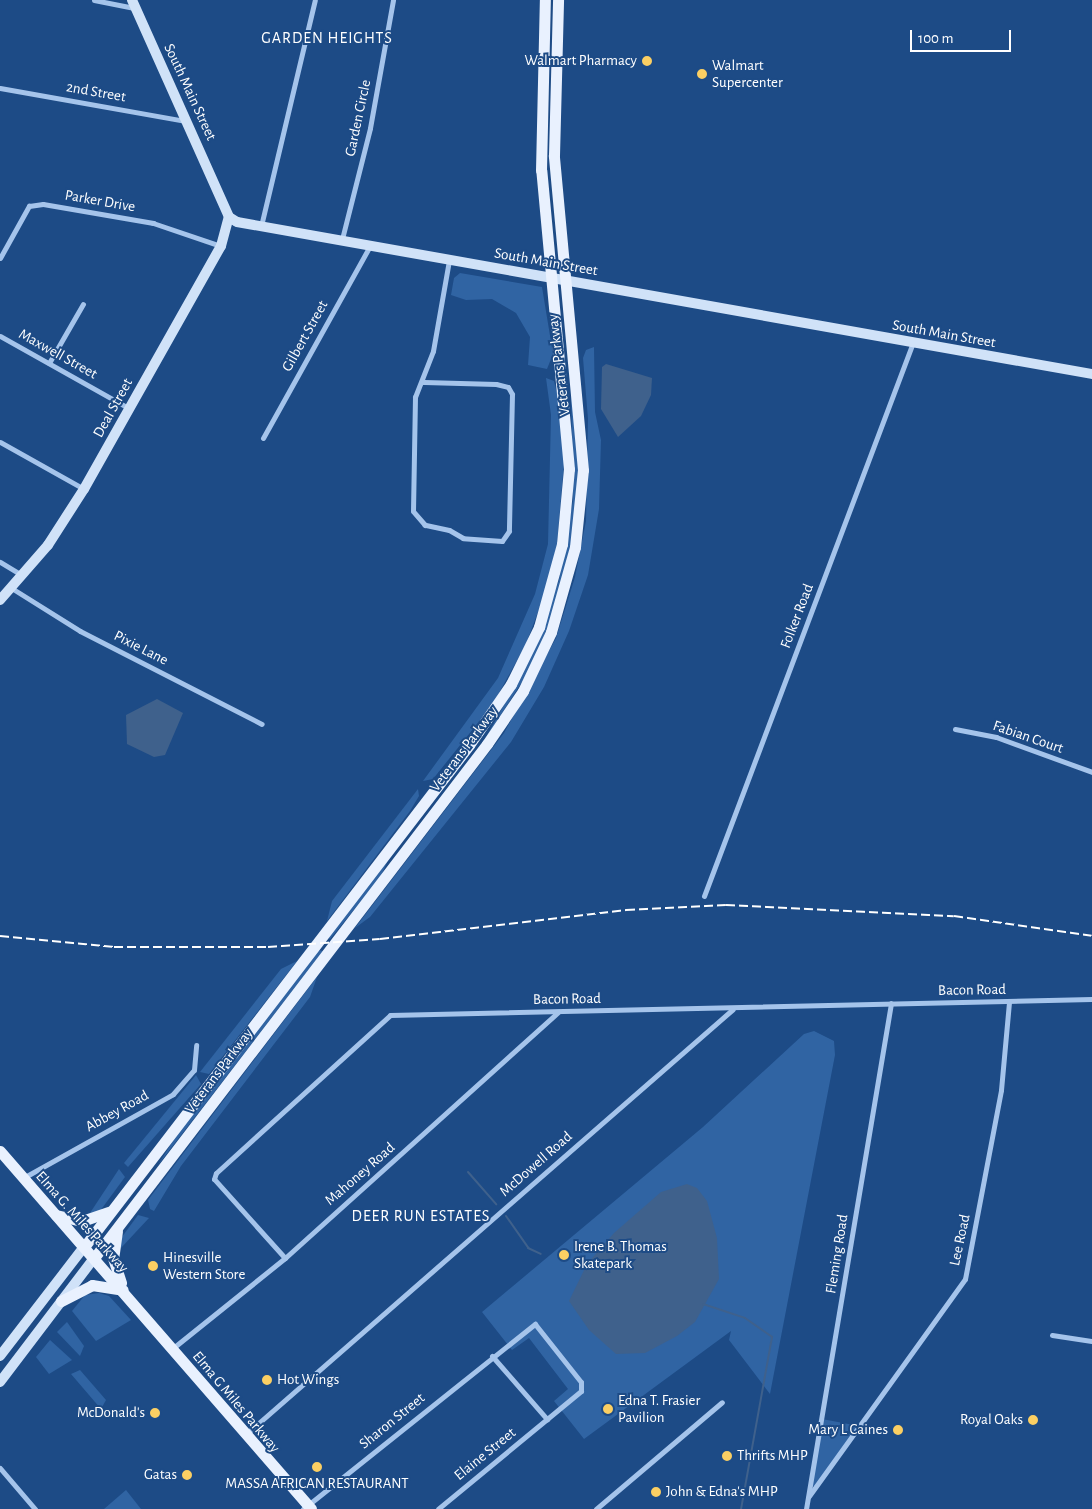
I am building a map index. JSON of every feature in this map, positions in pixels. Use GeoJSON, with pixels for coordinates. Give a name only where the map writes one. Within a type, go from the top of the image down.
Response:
{"type":"FeatureCollection","features":[{"type":"Feature","properties":{"kind":"main road","name":"Veterans Parkway"},"geometry":{"type":"LineString","coordinates":[[84,1246],[469,746],[527,653],[558,565],[569,487],[568,431],[550,277],[540,132],[545,0]]}},
{"type":"Feature","properties":{"kind":"main road","name":"Veterans Parkway"},"geometry":{"type":"LineString","coordinates":[[94,1258],[487,744],[543,652],[571,568],[582,488],[581,421],[564,280],[553,114],[558,0]]}},
{"type":"Feature","properties":{"kind":"main road","name":"Elma G. Miles Parkway"},"geometry":{"type":"LineString","coordinates":[[0,1151],[142,1312]]}},
{"type":"Feature","properties":{"kind":"main road"},"geometry":{"type":"LineString","coordinates":[[56,1215],[82,1221],[110,1212]]}},
{"type":"Feature","properties":{"kind":"main road"},"geometry":{"type":"LineString","coordinates":[[61,1301],[92,1285],[123,1290],[112,1253],[119,1226]]}},
{"type":"Feature","properties":{"kind":"main road","name":"Elma G Miles Parkway"},"geometry":{"type":"LineString","coordinates":[[142,1312],[243,1437],[307,1508]]}},
{"type":"Feature","properties":{"kind":"street"},"geometry":{"type":"LineString","coordinates":[[94,0],[133,4]]}},
{"type":"Feature","properties":{"kind":"street"},"geometry":{"type":"LineString","coordinates":[[260,226],[315,0]]}},
{"type":"Feature","properties":{"kind":"street","name":"Garden Circle"},"geometry":{"type":"LineString","coordinates":[[342,239],[370,128],[393,0]]}},
{"type":"Feature","properties":{"kind":"street","name":"South Main Street"},"geometry":{"type":"LineString","coordinates":[[133,4],[229,217],[260,226],[342,239],[912,345],[1092,374]]}},
{"type":"Feature","properties":{"kind":"street","name":"2nd Street"},"geometry":{"type":"LineString","coordinates":[[0,88],[187,122]]}},
{"type":"Feature","properties":{"kind":"street","name":"Parker Drive"},"geometry":{"type":"LineString","coordinates":[[0,258],[30,206],[43,204],[153,223],[221,246]]}},
{"type":"Feature","properties":{"kind":"street","name":"Deal Street"},"geometry":{"type":"LineString","coordinates":[[0,600],[13,589],[48,545],[84,489],[221,246],[229,217]]}},
{"type":"Feature","properties":{"kind":"street","name":"Gilbert Street"},"geometry":{"type":"LineString","coordinates":[[263,438],[370,245]]}},
{"type":"Feature","properties":{"kind":"street"},"geometry":{"type":"LineString","coordinates":[[424,382],[496,384],[512,394],[506,538],[463,538],[450,530],[425,526],[413,511],[415,397],[424,382],[450,260]]}},
{"type":"Feature","properties":{"kind":"street"},"geometry":{"type":"LineString","coordinates":[[49,363],[84,304]]}},
{"type":"Feature","properties":{"kind":"street","name":"Maxwell Street"},"geometry":{"type":"LineString","coordinates":[[0,336],[130,409]]}},
{"type":"Feature","properties":{"kind":"street","name":"Folker Road"},"geometry":{"type":"LineString","coordinates":[[704,896],[912,345]]}},
{"type":"Feature","properties":{"kind":"street"},"geometry":{"type":"LineString","coordinates":[[0,442],[84,489]]}},
{"type":"Feature","properties":{"kind":"street"},"geometry":{"type":"LineString","coordinates":[[0,562],[23,575]]}},
{"type":"Feature","properties":{"kind":"street","name":"Pixie Lane"},"geometry":{"type":"LineString","coordinates":[[13,589],[80,631],[262,724]]}},
{"type":"Feature","properties":{"kind":"street","name":"Fabian Court"},"geometry":{"type":"LineString","coordinates":[[955,729],[996,737],[1092,772]]}},
{"type":"Feature","properties":{"kind":"street","name":"Bacon Road"},"geometry":{"type":"LineString","coordinates":[[285,1258],[214,1179],[216,1173],[390,1015],[733,1009],[891,1003],[1092,999]]}},
{"type":"Feature","properties":{"kind":"street","name":"Lee Road"},"geometry":{"type":"LineString","coordinates":[[809,1496],[965,1279],[1001,1090],[1009,1002]]}},
{"type":"Feature","properties":{"kind":"street","name":"Fleming Road"},"geometry":{"type":"LineString","coordinates":[[806,1509],[891,1003]]}},
{"type":"Feature","properties":{"kind":"street","name":"McDowell Road"},"geometry":{"type":"LineString","coordinates":[[243,1437],[733,1009]]}},
{"type":"Feature","properties":{"kind":"street","name":"Mahoney Road"},"geometry":{"type":"LineString","coordinates":[[172,1349],[285,1258],[558,1012]]}},
{"type":"Feature","properties":{"kind":"street","name":"Abbey Road"},"geometry":{"type":"LineString","coordinates":[[22,1178],[173,1094],[194,1070],[196,1045]]}},
{"type":"Feature","properties":{"kind":"street","name":"Veterans Parkway"},"geometry":{"type":"LineString","coordinates":[[0,1356],[84,1246]]}},
{"type":"Feature","properties":{"kind":"street","name":"Veterans Parkway"},"geometry":{"type":"LineString","coordinates":[[0,1382],[94,1258]]}},
{"type":"Feature","properties":{"kind":"street","name":"Sharon Street"},"geometry":{"type":"LineString","coordinates":[[307,1508],[492,1356],[530,1326],[536,1325],[582,1385],[577,1395],[547,1419]]}},
{"type":"Feature","properties":{"kind":"street"},"geometry":{"type":"LineString","coordinates":[[1052,1336],[1092,1342]]}},
{"type":"Feature","properties":{"kind":"street"},"geometry":{"type":"LineString","coordinates":[[492,1356],[547,1419]]}},
{"type":"Feature","properties":{"kind":"street"},"geometry":{"type":"LineString","coordinates":[[596,1509],[722,1402]]}},
{"type":"Feature","properties":{"kind":"street","name":"Elaine Street"},"geometry":{"type":"LineString","coordinates":[[438,1509],[547,1419]]}},
{"type":"Feature","properties":{"kind":"street"},"geometry":{"type":"LineString","coordinates":[[0,1468],[35,1509]]}},
{"type":"Feature","properties":{"kind":"shaded area"},"geometry":{"type":"Polygon","coordinates":[[[460,273],[542,287],[553,354],[547,369],[528,365],[530,337],[516,313],[492,299],[466,300],[451,295],[454,278],[460,273]]]}},
{"type":"Feature","properties":{"kind":"shaded area"},"geometry":{"type":"Polygon","coordinates":[[[594,347],[595,412],[601,440],[599,509],[588,575],[569,631],[544,687],[511,742],[370,917],[355,928],[504,733],[556,638],[575,577],[586,521],[588,419],[583,358],[586,350],[594,347]]]}},
{"type":"Feature","properties":{"kind":"shaded area"},"geometry":{"type":"Polygon","coordinates":[[[606,364],[652,378],[651,395],[641,416],[618,437],[601,409],[602,367],[606,364]]]}},
{"type":"Feature","properties":{"kind":"shaded area"},"geometry":{"type":"Polygon","coordinates":[[[546,378],[554,381],[559,401],[564,463],[557,545],[544,596],[526,644],[493,704],[433,779],[423,781],[498,678],[535,594],[548,544],[551,415],[546,378]]]}},
{"type":"Feature","properties":{"kind":"shaded area"},"geometry":{"type":"Polygon","coordinates":[[[571,390],[579,464],[573,536],[555,610],[529,671],[484,741],[532,654],[559,580],[573,500],[571,390]]]}},
{"type":"Feature","properties":{"kind":"shaded area"},"geometry":{"type":"Polygon","coordinates":[[[157,699],[183,713],[165,755],[154,757],[127,744],[126,715],[157,699]]]}},
{"type":"Feature","properties":{"kind":"shaded area"},"geometry":{"type":"Polygon","coordinates":[[[418,789],[419,796],[410,811],[327,921],[332,901],[418,789]]]}},
{"type":"Feature","properties":{"kind":"shaded area"},"geometry":{"type":"Polygon","coordinates":[[[389,858],[380,878],[330,939],[328,937],[389,858]]]}},
{"type":"Feature","properties":{"kind":"shaded area"},"geometry":{"type":"Polygon","coordinates":[[[318,950],[323,951],[158,1165],[186,1120],[318,950]]]}},
{"type":"Feature","properties":{"kind":"shaded area"},"geometry":{"type":"Polygon","coordinates":[[[297,961],[209,1074],[200,1072],[281,969],[297,961]]]}},
{"type":"Feature","properties":{"kind":"shaded area"},"geometry":{"type":"Polygon","coordinates":[[[317,977],[310,997],[181,1166],[154,1211],[150,1209],[148,1200],[317,977]]]}},
{"type":"Feature","properties":{"kind":"shaded area"},"geometry":{"type":"Polygon","coordinates":[[[814,1031],[834,1041],[835,1055],[770,1394],[729,1340],[731,1331],[584,1439],[554,1401],[568,1389],[529,1338],[512,1350],[482,1312],[703,1127],[804,1034],[814,1031]]]}},
{"type":"Feature","properties":{"kind":"shaded area"},"geometry":{"type":"Polygon","coordinates":[[[196,1075],[201,1084],[128,1167],[124,1163],[196,1075]]]}},
{"type":"Feature","properties":{"kind":"shaded area"},"geometry":{"type":"Polygon","coordinates":[[[119,1169],[125,1177],[100,1211],[90,1213],[119,1169]]]}},
{"type":"Feature","properties":{"kind":"shaded area"},"geometry":{"type":"Polygon","coordinates":[[[687,1184],[697,1188],[707,1201],[717,1238],[719,1279],[695,1322],[677,1336],[645,1353],[616,1354],[589,1330],[569,1301],[587,1264],[614,1233],[661,1192],[687,1184]]]}},
{"type":"Feature","properties":{"kind":"shaded area"},"geometry":{"type":"Polygon","coordinates":[[[138,1215],[149,1218],[120,1249],[119,1241],[138,1215]]]}},
{"type":"Feature","properties":{"kind":"shaded area"},"geometry":{"type":"Polygon","coordinates":[[[99,1293],[109,1296],[131,1320],[96,1341],[72,1311],[85,1295],[99,1293]]]}},
{"type":"Feature","properties":{"kind":"shaded area"},"geometry":{"type":"Polygon","coordinates":[[[67,1322],[84,1346],[80,1356],[57,1332],[67,1322]]]}},
{"type":"Feature","properties":{"kind":"shaded area"},"geometry":{"type":"Polygon","coordinates":[[[50,1340],[72,1360],[49,1374],[36,1357],[50,1340]]]}},
{"type":"Feature","properties":{"kind":"shaded area"},"geometry":{"type":"Polygon","coordinates":[[[80,1370],[106,1400],[101,1409],[71,1374],[80,1370]]]}},
{"type":"Feature","properties":{"kind":"shaded area"},"geometry":{"type":"Polygon","coordinates":[[[822,1419],[859,1426],[816,1487],[811,1485],[822,1419]]]}},
{"type":"Feature","properties":{"kind":"shaded area"},"geometry":{"type":"Polygon","coordinates":[[[126,1490],[141,1509],[104,1509],[126,1490]]]}},
{"type":"Feature","properties":{"kind":"waterway"},"geometry":{"type":"LineString","coordinates":[[468,1172],[496,1204]]}},
{"type":"Feature","properties":{"kind":"waterway"},"geometry":{"type":"LineString","coordinates":[[506,1216],[528,1248],[541,1254]]}},
{"type":"Feature","properties":{"kind":"waterway"},"geometry":{"type":"LineString","coordinates":[[703,1304],[745,1318],[772,1337],[741,1509]]}},
{"type":"Feature","properties":{"kind":"railway"},"geometry":{"type":"LineString","coordinates":[[0,936],[114,947],[268,947],[380,939],[626,910],[726,905],[954,916],[1092,936]]}},
{"type":"Feature","properties":{"kind":"place","name":"Walmart Pharmacy"},"geometry":{"type":"Point","coordinates":[647,61]}},
{"type":"Feature","properties":{"kind":"place","name":"Walmart Supercenter"},"geometry":{"type":"Point","coordinates":[702,74]}},
{"type":"Feature","properties":{"kind":"place","name":"Irene B. Thomas Skatepark"},"geometry":{"type":"Point","coordinates":[564,1255]}},
{"type":"Feature","properties":{"kind":"place","name":"Hinesville Western Store"},"geometry":{"type":"Point","coordinates":[153,1266]}},
{"type":"Feature","properties":{"kind":"place","name":"Hot Wings"},"geometry":{"type":"Point","coordinates":[267,1380]}},
{"type":"Feature","properties":{"kind":"place","name":"Edna T. Frasier Pavilion"},"geometry":{"type":"Point","coordinates":[608,1409]}},
{"type":"Feature","properties":{"kind":"place","name":"McDonald's"},"geometry":{"type":"Point","coordinates":[155,1413]}},
{"type":"Feature","properties":{"kind":"place","name":"Royal Oaks"},"geometry":{"type":"Point","coordinates":[1033,1420]}},
{"type":"Feature","properties":{"kind":"place","name":"Mary L Caines"},"geometry":{"type":"Point","coordinates":[898,1430]}},
{"type":"Feature","properties":{"kind":"place","name":"Thrifts MHP"},"geometry":{"type":"Point","coordinates":[727,1456]}},
{"type":"Feature","properties":{"kind":"place","name":"MASSA AFRICAN RESTAURANT"},"geometry":{"type":"Point","coordinates":[317,1467]}},
{"type":"Feature","properties":{"kind":"place","name":"Gatas"},"geometry":{"type":"Point","coordinates":[187,1475]}},
{"type":"Feature","properties":{"kind":"place","name":"John & Edna's MHP"},"geometry":{"type":"Point","coordinates":[656,1492]}},
{"type":"Feature","properties":{"kind":"district","name":"GARDEN HEIGHTS"},"geometry":{"type":"Point","coordinates":[327,38]}},
{"type":"Feature","properties":{"kind":"district","name":"DEER RUN ESTATES"},"geometry":{"type":"Point","coordinates":[421,1216]}}]}
